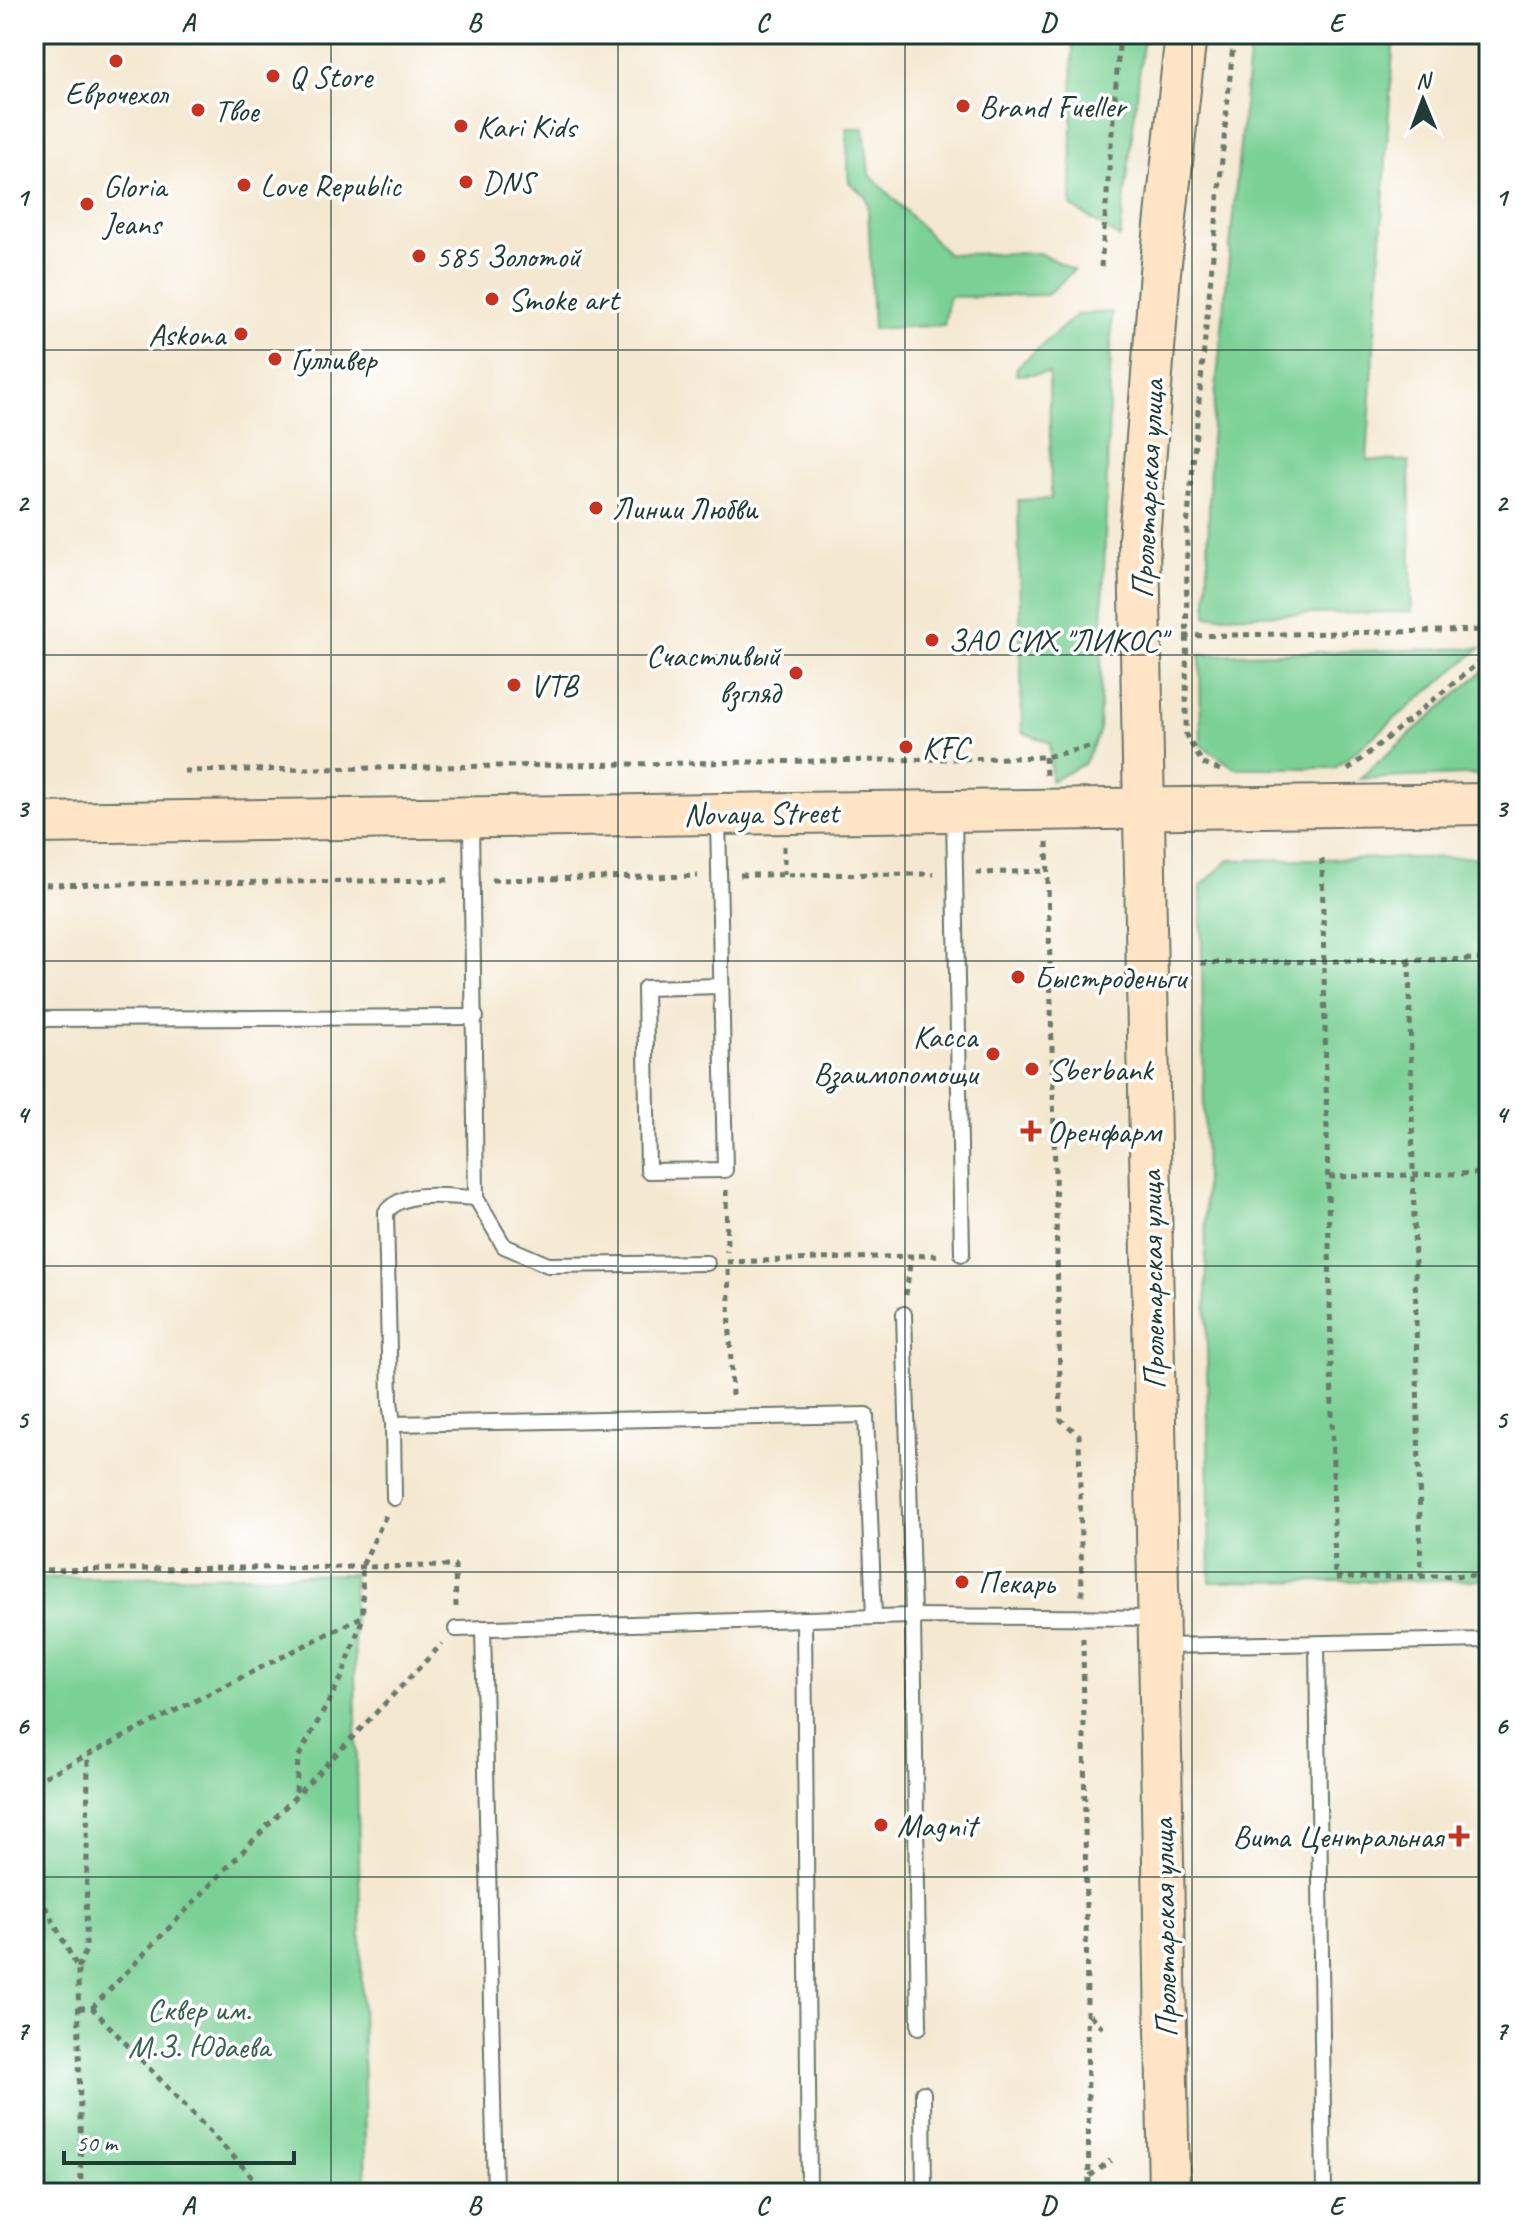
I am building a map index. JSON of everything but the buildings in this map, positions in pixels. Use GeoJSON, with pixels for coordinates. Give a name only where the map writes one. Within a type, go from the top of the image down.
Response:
{"type":"FeatureCollection","features":[{"type":"Feature","properties":{"kind":"main road","name":"Пролетарская улица"},"geometry":{"type":"LineString","coordinates":[[1169,2193],[1139,540],[1160,272],[1186,34]]}},
{"type":"Feature","properties":{"kind":"main road","name":"Novaya Street"},"geometry":{"type":"LineString","coordinates":[[34,823],[1489,804]]}},
{"type":"Feature","properties":{"kind":"lane"},"geometry":{"type":"LineString","coordinates":[[954,811],[962,1254]]}},
{"type":"Feature","properties":{"kind":"lane"},"geometry":{"type":"LineString","coordinates":[[718,814],[725,1170],[648,1171],[645,988],[721,986]]}},
{"type":"Feature","properties":{"kind":"lane"},"geometry":{"type":"LineString","coordinates":[[471,819],[476,1198],[504,1246],[548,1265],[707,1263]]}},
{"type":"Feature","properties":{"kind":"lane"},"geometry":{"type":"LineString","coordinates":[[34,1019],[476,1017]]}},
{"type":"Feature","properties":{"kind":"lane"},"geometry":{"type":"LineString","coordinates":[[394,1498],[386,1212],[395,1201],[413,1197],[476,1198]]}},
{"type":"Feature","properties":{"kind":"lane"},"geometry":{"type":"LineString","coordinates":[[904,1314],[913,1616],[919,2027]]}},
{"type":"Feature","properties":{"kind":"lane"},"geometry":{"type":"LineString","coordinates":[[393,1424],[866,1415],[874,1617]]}},
{"type":"Feature","properties":{"kind":"lane"},"geometry":{"type":"LineString","coordinates":[[456,1629],[913,1616],[1082,1618],[1158,1632],[1317,1644],[1489,1640]]}},
{"type":"Feature","properties":{"kind":"lane"},"geometry":{"type":"LineString","coordinates":[[804,1619],[809,2193]]}},
{"type":"Feature","properties":{"kind":"lane"},"geometry":{"type":"LineString","coordinates":[[483,1628],[495,2193]]}},
{"type":"Feature","properties":{"kind":"lane"},"geometry":{"type":"LineString","coordinates":[[1317,1644],[1324,2193]]}},
{"type":"Feature","properties":{"kind":"lane"},"geometry":{"type":"LineString","coordinates":[[923,2093],[924,2193]]}},
{"type":"Feature","properties":{"kind":"path"},"geometry":{"type":"LineString","coordinates":[[1101,267],[1120,34]]}},
{"type":"Feature","properties":{"kind":"path"},"geometry":{"type":"LineString","coordinates":[[1226,772],[1203,764],[1186,735],[1184,636],[1191,460],[1234,34]]}},
{"type":"Feature","properties":{"kind":"path"},"geometry":{"type":"LineString","coordinates":[[1184,636],[1489,630]]}},
{"type":"Feature","properties":{"kind":"path"},"geometry":{"type":"LineString","coordinates":[[1342,775],[1489,654]]}},
{"type":"Feature","properties":{"kind":"path"},"geometry":{"type":"LineString","coordinates":[[184,771],[1009,758],[1045,757],[1090,747]]}},
{"type":"Feature","properties":{"kind":"path"},"geometry":{"type":"LineString","coordinates":[[1322,859],[1335,1578],[1489,1575]]}},
{"type":"Feature","properties":{"kind":"path"},"geometry":{"type":"LineString","coordinates":[[34,885],[1047,871],[1061,1420],[1079,1435],[1089,2193]]}},
{"type":"Feature","properties":{"kind":"path"},"geometry":{"type":"LineString","coordinates":[[1201,963],[1489,959]]}},
{"type":"Feature","properties":{"kind":"path"},"geometry":{"type":"LineString","coordinates":[[1409,960],[1421,1576]]}},
{"type":"Feature","properties":{"kind":"path"},"geometry":{"type":"LineString","coordinates":[[725,1170],[733,1417]]}},
{"type":"Feature","properties":{"kind":"path"},"geometry":{"type":"LineString","coordinates":[[1329,1177],[1489,1173]]}},
{"type":"Feature","properties":{"kind":"path"},"geometry":{"type":"LineString","coordinates":[[707,1263],[962,1254]]}},
{"type":"Feature","properties":{"kind":"path"},"geometry":{"type":"LineString","coordinates":[[904,1314],[911,1256]]}},
{"type":"Feature","properties":{"kind":"path"},"geometry":{"type":"LineString","coordinates":[[296,1792],[298,1758],[342,1677],[363,1616],[362,1566],[394,1498]]}},
{"type":"Feature","properties":{"kind":"path"},"geometry":{"type":"LineString","coordinates":[[34,1570],[455,1566],[456,1629],[296,1792],[92,2008]]}},
{"type":"Feature","properties":{"kind":"path"},"geometry":{"type":"LineString","coordinates":[[34,1782],[363,1616]]}},
{"type":"Feature","properties":{"kind":"path"},"geometry":{"type":"LineString","coordinates":[[81,2193],[78,1969],[86,1950],[88,1755]]}},
{"type":"Feature","properties":{"kind":"path"},"geometry":{"type":"LineString","coordinates":[[34,1885],[78,1969]]}},
{"type":"Feature","properties":{"kind":"path"},"geometry":{"type":"LineString","coordinates":[[79,2008],[92,2008],[268,2193]]}},
{"type":"Feature","properties":{"kind":"path"},"geometry":{"type":"LineString","coordinates":[[1089,2015],[1107,2032]]}},
{"type":"Feature","properties":{"kind":"path"},"geometry":{"type":"LineString","coordinates":[[1089,2177],[1111,2160]]}},
{"type":"Feature","properties":{"kind":"green space"},"geometry":{"type":"Polygon","coordinates":[[[1073,34],[1144,34],[1120,238],[1071,206],[1073,34]]]}},
{"type":"Feature","properties":{"kind":"green space"},"geometry":{"type":"Polygon","coordinates":[[[1251,34],[1394,34],[1367,460],[1409,461],[1412,612],[1207,616],[1210,449],[1251,34]]]}},
{"type":"Feature","properties":{"kind":"green space"},"geometry":{"type":"Polygon","coordinates":[[[846,128],[864,128],[869,174],[948,254],[1039,253],[1074,270],[1047,295],[949,297],[944,325],[873,329],[868,205],[865,196],[849,182],[846,128]]]}},
{"type":"Feature","properties":{"kind":"green space"},"geometry":{"type":"Polygon","coordinates":[[[1112,312],[1099,733],[1084,764],[1051,781],[1050,743],[1022,732],[1018,500],[1051,499],[1049,373],[1016,375],[1017,367],[1078,314],[1112,312]]]}},
{"type":"Feature","properties":{"kind":"green space"},"geometry":{"type":"Polygon","coordinates":[[[1481,648],[1335,768],[1235,768],[1201,745],[1200,655],[1481,648]]]}},
{"type":"Feature","properties":{"kind":"green space"},"geometry":{"type":"Polygon","coordinates":[[[1489,666],[1489,774],[1359,779],[1489,666]]]}},
{"type":"Feature","properties":{"kind":"green space"},"geometry":{"type":"Polygon","coordinates":[[[1489,857],[1489,1580],[1210,1582],[1201,886],[1229,860],[1489,857]]]}},
{"type":"Feature","properties":{"kind":"green space","name":"Сквер им. М.З. Юдаева"},"geometry":{"type":"Polygon","coordinates":[[[353,1574],[366,2193],[34,2193],[34,1578],[353,1574]]]}},
{"type":"Feature","properties":{"kind":"place","name":"Еврочехол"},"geometry":{"type":"Point","coordinates":[116,61]}},
{"type":"Feature","properties":{"kind":"place","name":"Q Store"},"geometry":{"type":"Point","coordinates":[273,76]}},
{"type":"Feature","properties":{"kind":"place","name":"Brand Fueller"},"geometry":{"type":"Point","coordinates":[963,106]}},
{"type":"Feature","properties":{"kind":"place","name":"Твое"},"geometry":{"type":"Point","coordinates":[198,110]}},
{"type":"Feature","properties":{"kind":"place","name":"Kari Kids"},"geometry":{"type":"Point","coordinates":[461,126]}},
{"type":"Feature","properties":{"kind":"place","name":"DNS"},"geometry":{"type":"Point","coordinates":[466,182]}},
{"type":"Feature","properties":{"kind":"place","name":"Love Republic"},"geometry":{"type":"Point","coordinates":[244,185]}},
{"type":"Feature","properties":{"kind":"place","name":"Gloria Jeans"},"geometry":{"type":"Point","coordinates":[87,204]}},
{"type":"Feature","properties":{"kind":"place","name":"585 Золотой"},"geometry":{"type":"Point","coordinates":[419,256]}},
{"type":"Feature","properties":{"kind":"place","name":"Smoke art"},"geometry":{"type":"Point","coordinates":[492,299]}},
{"type":"Feature","properties":{"kind":"place","name":"Askona"},"geometry":{"type":"Point","coordinates":[241,334]}},
{"type":"Feature","properties":{"kind":"place","name":"Гулливер"},"geometry":{"type":"Point","coordinates":[275,359]}},
{"type":"Feature","properties":{"kind":"place","name":"Линии Любви"},"geometry":{"type":"Point","coordinates":[596,508]}},
{"type":"Feature","properties":{"kind":"place","name":"ЗАО СИХ \"ЛИКОС\""},"geometry":{"type":"Point","coordinates":[932,640]}},
{"type":"Feature","properties":{"kind":"place","name":"Счастливый взгляд"},"geometry":{"type":"Point","coordinates":[796,673]}},
{"type":"Feature","properties":{"kind":"place","name":"VTB"},"geometry":{"type":"Point","coordinates":[514,685]}},
{"type":"Feature","properties":{"kind":"place","name":"KFC"},"geometry":{"type":"Point","coordinates":[906,747]}},
{"type":"Feature","properties":{"kind":"place","name":"Быстроденьги"},"geometry":{"type":"Point","coordinates":[1018,977]}},
{"type":"Feature","properties":{"kind":"place","name":"Касса Взаимопомощи"},"geometry":{"type":"Point","coordinates":[993,1054]}},
{"type":"Feature","properties":{"kind":"place","name":"Sberbank"},"geometry":{"type":"Point","coordinates":[1032,1069]}},
{"type":"Feature","properties":{"kind":"place","name":"Оренфарм"},"geometry":{"type":"Point","coordinates":[1031,1131]}},
{"type":"Feature","properties":{"kind":"place","name":"Пекарь"},"geometry":{"type":"Point","coordinates":[962,1582]}},
{"type":"Feature","properties":{"kind":"place","name":"Magnit"},"geometry":{"type":"Point","coordinates":[881,1825]}},
{"type":"Feature","properties":{"kind":"place","name":"Вита Центральная"},"geometry":{"type":"Point","coordinates":[1459,1836]}}]}
